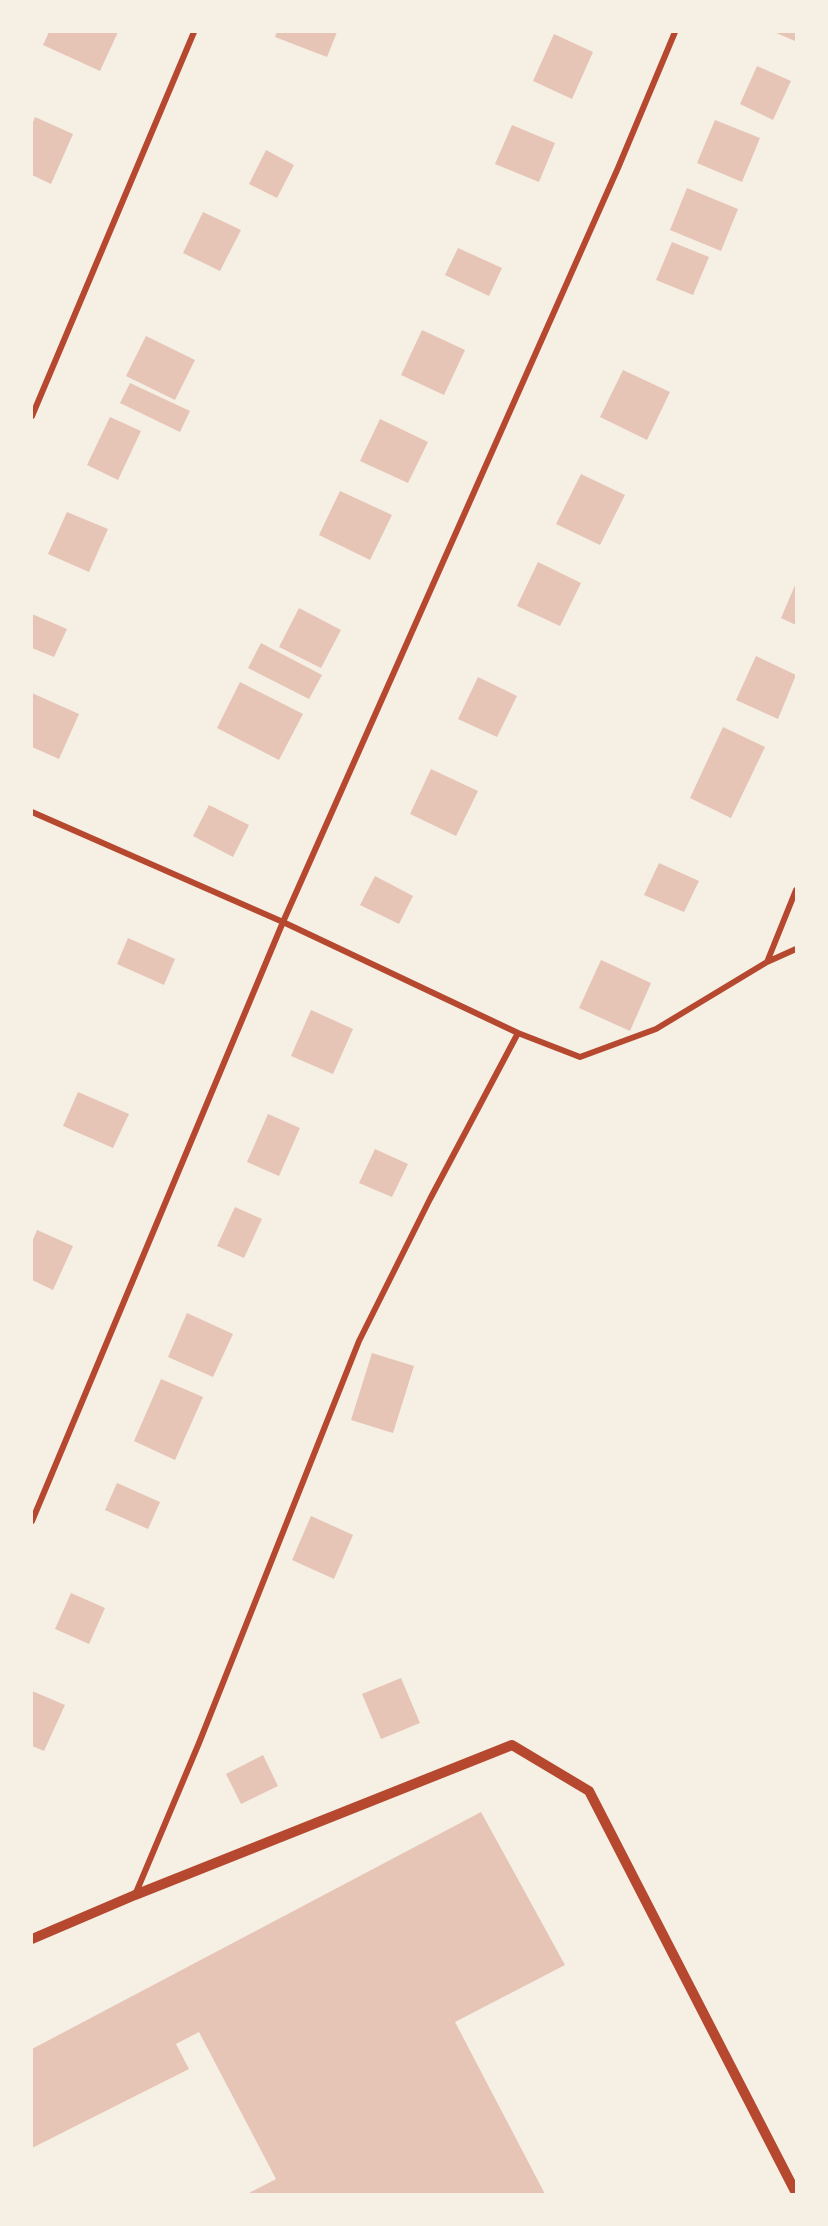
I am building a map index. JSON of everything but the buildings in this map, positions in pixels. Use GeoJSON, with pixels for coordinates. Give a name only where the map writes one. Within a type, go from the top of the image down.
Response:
{"type":"FeatureCollection","features":[{"type":"Feature","properties":{"kind":"street"},"geometry":{"type":"LineString","coordinates":[[32,416],[194,32]]}},
{"type":"Feature","properties":{"kind":"street"},"geometry":{"type":"LineString","coordinates":[[32,1521],[284,922],[613,179],[675,32]]}},
{"type":"Feature","properties":{"kind":"street"},"geometry":{"type":"LineString","coordinates":[[32,812],[284,922],[518,1033],[580,1058],[656,1029],[767,962],[796,949]]}},
{"type":"Feature","properties":{"kind":"street"},"geometry":{"type":"LineString","coordinates":[[767,962],[796,890]]}},
{"type":"Feature","properties":{"kind":"street"},"geometry":{"type":"LineString","coordinates":[[135,1895],[208,1722],[359,1341],[430,1199],[518,1033]]}},
{"type":"Feature","properties":{"kind":"street"},"geometry":{"type":"LineString","coordinates":[[32,1939],[135,1895],[512,1745],[589,1791],[796,2193]]}}]}
